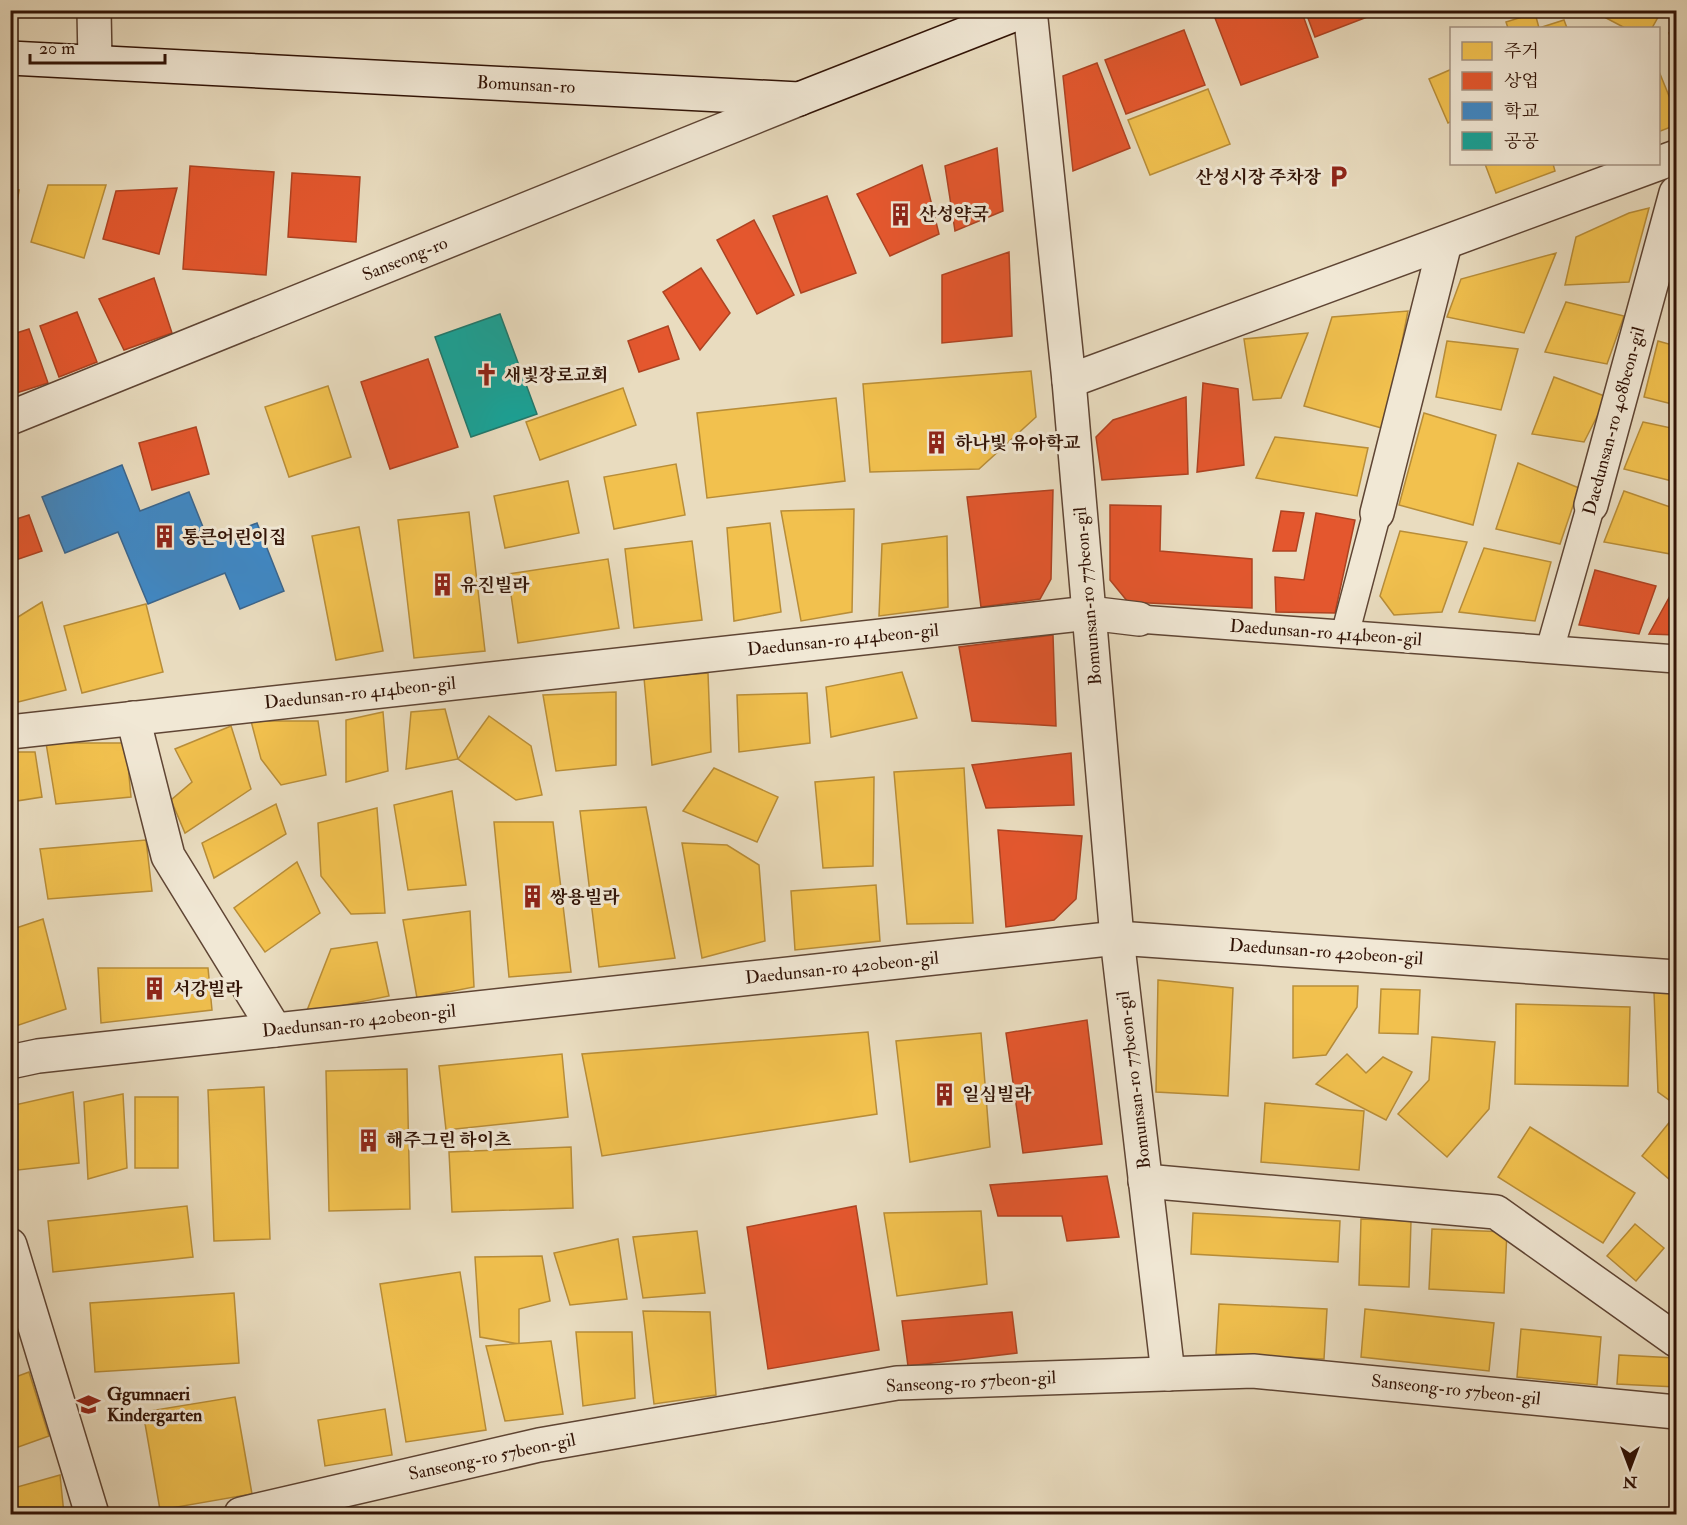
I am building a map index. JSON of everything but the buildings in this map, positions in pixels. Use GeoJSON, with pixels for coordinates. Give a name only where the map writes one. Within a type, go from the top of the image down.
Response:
{"type":"FeatureCollection","features":[{"type":"Feature","properties":{"kind":"street"},"geometry":{"type":"LineString","coordinates":[[94,10],[95,62]]}},
{"type":"Feature","properties":{"kind":"street","name":"Bomunsan-ro"},"geometry":{"type":"LineString","coordinates":[[10,57],[799,99],[1017,12]]}},
{"type":"Feature","properties":{"kind":"street","name":"Bomunsan-ro 77beon-gil"},"geometry":{"type":"LineString","coordinates":[[1017,12],[1069,381],[1117,938],[1168,1374]]}},
{"type":"Feature","properties":{"kind":"street","name":"Sanseong-ro"},"geometry":{"type":"LineString","coordinates":[[10,418],[799,99]]}},
{"type":"Feature","properties":{"kind":"street"},"geometry":{"type":"LineString","coordinates":[[1069,381],[1445,243],[1676,163]]}},
{"type":"Feature","properties":{"kind":"street","name":"Daedunsan-ro 408beon-gil"},"geometry":{"type":"LineString","coordinates":[[1550,649],[1677,193]]}},
{"type":"Feature","properties":{"kind":"street"},"geometry":{"type":"LineString","coordinates":[[1346,634],[1445,243]]}},
{"type":"Feature","properties":{"kind":"street","name":"Daedunsan-ro 414beon-gil"},"geometry":{"type":"LineString","coordinates":[[10,732],[1089,613],[1139,619],[1677,659]]}},
{"type":"Feature","properties":{"kind":"street"},"geometry":{"type":"LineString","coordinates":[[133,718],[168,856],[275,1030]]}},
{"type":"Feature","properties":{"kind":"street","name":"Daedunsan-ro 420beon-gil"},"geometry":{"type":"LineString","coordinates":[[10,1062],[39,1056],[1117,938],[1677,977]]}},
{"type":"Feature","properties":{"kind":"street","name":"Bomunsan-ro 77beon-gil"},"geometry":{"type":"LineString","coordinates":[[1145,1181],[1496,1212],[1677,1340]]}},
{"type":"Feature","properties":{"kind":"street"},"geometry":{"type":"LineString","coordinates":[[10,1245],[15,1277],[92,1515]]}},
{"type":"Feature","properties":{"kind":"street","name":"Sanseong-ro 57beon-gil"},"geometry":{"type":"LineString","coordinates":[[241,1515],[539,1445],[897,1383],[1253,1371],[1677,1412]]}},
{"type":"Feature","properties":{"kind":"place","name":"산성시장 주차장"},"geometry":{"type":"Point","coordinates":[1339,177]}},
{"type":"Feature","properties":{"kind":"place","name":"산성약국"},"geometry":{"type":"Point","coordinates":[901,214]}},
{"type":"Feature","properties":{"kind":"place","name":"새빛장로교회"},"geometry":{"type":"Point","coordinates":[486,375]}},
{"type":"Feature","properties":{"kind":"place","name":"하나빛 유아학교"},"geometry":{"type":"Point","coordinates":[937,443]}},
{"type":"Feature","properties":{"kind":"place","name":"통큰어린이집"},"geometry":{"type":"Point","coordinates":[164,537]}},
{"type":"Feature","properties":{"kind":"place","name":"유진빌라"},"geometry":{"type":"Point","coordinates":[442,585]}},
{"type":"Feature","properties":{"kind":"place","name":"쌍용빌라"},"geometry":{"type":"Point","coordinates":[532,897]}},
{"type":"Feature","properties":{"kind":"place","name":"서강빌라"},"geometry":{"type":"Point","coordinates":[155,989]}},
{"type":"Feature","properties":{"kind":"place","name":"일심빌라"},"geometry":{"type":"Point","coordinates":[944,1094]}},
{"type":"Feature","properties":{"kind":"place","name":"해주그린 하이츠"},"geometry":{"type":"Point","coordinates":[368,1140]}},
{"type":"Feature","properties":{"kind":"place","name":"Ggumnaeri Kindergarten"},"geometry":{"type":"Point","coordinates":[89,1404]}}]}
